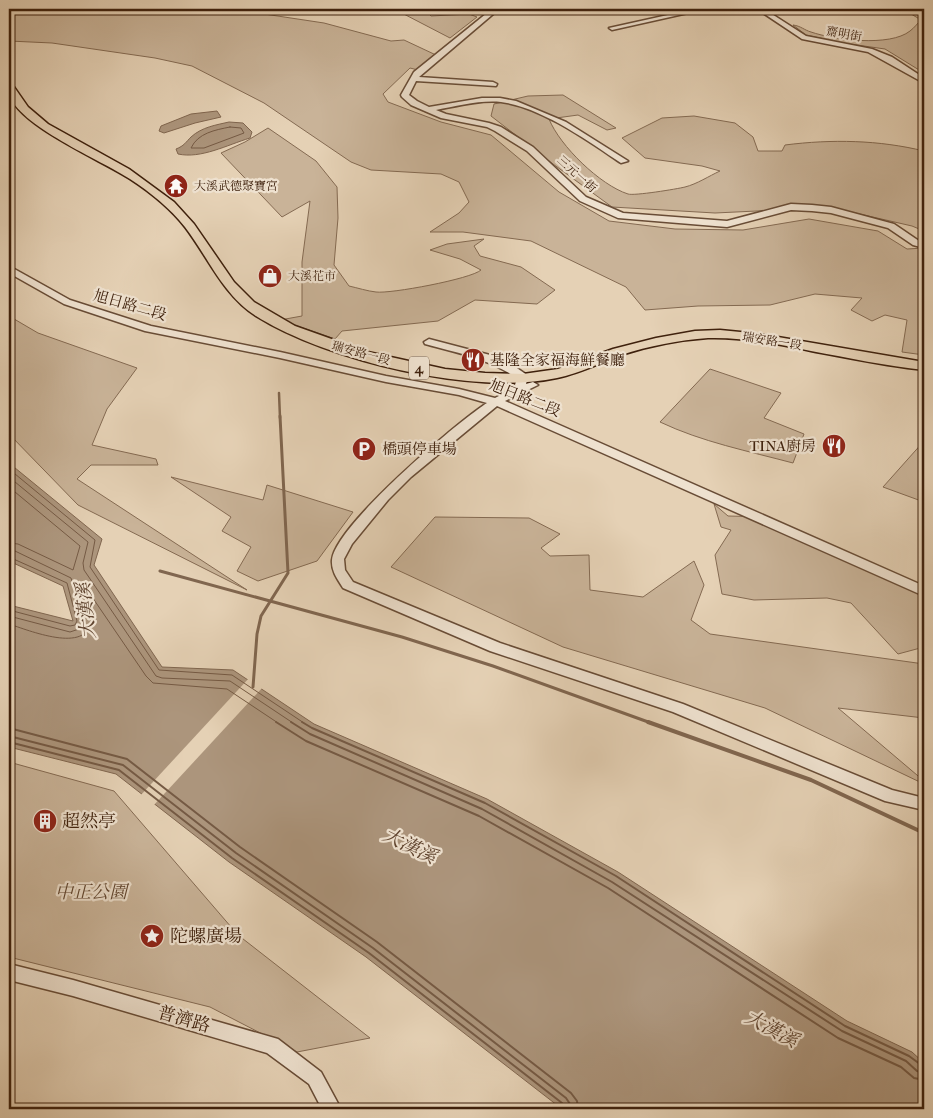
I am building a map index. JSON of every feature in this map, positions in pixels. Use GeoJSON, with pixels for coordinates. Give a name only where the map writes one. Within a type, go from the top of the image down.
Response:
{"type":"FeatureCollection","features":[{"type":"Feature","properties":{"kind":"main road","name":"瑞安路一段"},"geometry":{"type":"LineString","coordinates":[[9,86],[20,106],[35,121],[117,166],[143,182],[168,202],[190,226],[227,284],[245,302],[260,312],[322,342],[402,373]]}},
{"type":"Feature","properties":{"kind":"main road","name":"瑞安路一段"},"geometry":{"type":"LineString","coordinates":[[9,101],[25,121],[40,132],[106,166],[137,187],[161,207],[188,237],[217,286],[236,306],[284,334],[353,360],[402,373],[472,383],[525,382],[570,378],[625,358],[665,347],[715,340],[762,344],[924,372]]}},
{"type":"Feature","properties":{"kind":"main road","name":"瑞安路一段"},"geometry":{"type":"LineString","coordinates":[[525,382],[533,378],[571,370],[618,352],[666,340],[719,334],[769,339],[924,366]]}},
{"type":"Feature","properties":{"kind":"street"},"geometry":{"type":"LineString","coordinates":[[413,79],[496,9]]}},
{"type":"Feature","properties":{"kind":"street"},"geometry":{"type":"LineString","coordinates":[[612,28],[704,9]]}},
{"type":"Feature","properties":{"kind":"street","name":"齋明街"},"geometry":{"type":"LineString","coordinates":[[760,9],[804,38],[870,50],[889,59],[924,81]]}},
{"type":"Feature","properties":{"kind":"street"},"geometry":{"type":"LineString","coordinates":[[413,79],[493,84]]}},
{"type":"Feature","properties":{"kind":"street","name":"三元一街"},"geometry":{"type":"LineString","coordinates":[[413,79],[405,95],[414,103],[444,116],[489,125],[498,129],[530,149],[583,199],[621,216],[727,224],[790,207],[806,207],[831,210],[891,226],[916,243],[924,245]]}},
{"type":"Feature","properties":{"kind":"street"},"geometry":{"type":"LineString","coordinates":[[428,109],[487,100],[511,102],[528,108],[594,140],[624,161]]}},
{"type":"Feature","properties":{"kind":"street","name":"旭日路二段"},"geometry":{"type":"LineString","coordinates":[[9,269],[67,302],[130,324],[402,373],[459,392],[497,402],[924,591]]}},
{"type":"Feature","properties":{"kind":"street"},"geometry":{"type":"LineString","coordinates":[[429,342],[486,357],[504,364],[525,382],[407,474],[384,497],[347,542],[338,559],[339,570],[348,585],[495,647],[678,708],[890,796],[924,804]]}},
{"type":"Feature","properties":{"kind":"street","name":"普濟路"},"geometry":{"type":"LineString","coordinates":[[9,972],[73,988],[272,1045],[315,1078],[332,1109]]}},
{"type":"Feature","properties":{"kind":"green space"},"geometry":{"type":"Polygon","coordinates":[[[9,9],[231,9],[324,23],[391,41],[404,40],[436,55],[418,70],[410,68],[383,94],[388,102],[441,122],[491,135],[559,192],[609,221],[675,229],[743,230],[809,219],[878,231],[907,249],[924,248],[924,355],[902,352],[907,320],[885,315],[872,321],[851,310],[862,298],[815,294],[770,305],[698,306],[645,310],[626,287],[531,241],[463,232],[430,232],[459,213],[469,202],[459,182],[441,174],[371,170],[351,162],[264,103],[192,66],[155,58],[52,43],[9,41],[9,9]]]}},
{"type":"Feature","properties":{"kind":"green space"},"geometry":{"type":"Polygon","coordinates":[[[425,9],[431,16],[469,14],[477,17],[450,38],[398,11],[425,9]]]}},
{"type":"Feature","properties":{"kind":"green space"},"geometry":{"type":"Polygon","coordinates":[[[765,9],[883,9],[884,11],[772,13],[765,9]]]}},
{"type":"Feature","properties":{"kind":"green space"},"geometry":{"type":"Polygon","coordinates":[[[903,9],[924,9],[924,73],[885,49],[806,35],[793,25],[821,35],[833,37],[862,40],[889,39],[910,31],[921,20],[903,9]]]}},
{"type":"Feature","properties":{"kind":"green space"},"geometry":{"type":"Polygon","coordinates":[[[563,95],[616,128],[607,130],[578,115],[549,119],[554,130],[582,163],[605,182],[628,194],[665,191],[685,187],[720,171],[702,166],[645,158],[622,138],[662,118],[694,116],[735,123],[753,137],[758,151],[782,151],[785,145],[838,141],[873,143],[924,151],[924,231],[912,226],[842,210],[778,210],[715,213],[612,207],[491,116],[494,104],[528,96],[563,95]]]}},
{"type":"Feature","properties":{"kind":"green space"},"geometry":{"type":"Polygon","coordinates":[[[268,128],[316,161],[337,187],[338,218],[334,265],[349,286],[373,292],[397,291],[474,274],[481,270],[460,259],[430,250],[447,244],[484,239],[474,246],[480,256],[521,267],[555,290],[537,304],[475,300],[438,321],[342,331],[335,339],[280,320],[302,316],[302,262],[310,201],[282,217],[221,153],[245,142],[268,128]]]}},
{"type":"Feature","properties":{"kind":"green space"},"geometry":{"type":"Polygon","coordinates":[[[9,316],[38,333],[137,368],[107,409],[92,445],[156,459],[158,465],[91,465],[77,479],[247,590],[78,505],[9,434],[9,316]]]}},
{"type":"Feature","properties":{"kind":"green space"},"geometry":{"type":"Polygon","coordinates":[[[710,369],[781,393],[764,418],[804,434],[793,463],[709,441],[660,422],[710,369]]]}},
{"type":"Feature","properties":{"kind":"green space"},"geometry":{"type":"Polygon","coordinates":[[[924,441],[924,502],[883,487],[924,441]]]}},
{"type":"Feature","properties":{"kind":"green space"},"geometry":{"type":"Polygon","coordinates":[[[171,477],[263,500],[267,485],[353,512],[317,561],[258,581],[237,571],[251,547],[222,531],[231,517],[171,477]]]}},
{"type":"Feature","properties":{"kind":"green space"},"geometry":{"type":"Polygon","coordinates":[[[714,504],[728,516],[769,517],[880,569],[924,586],[924,647],[898,654],[851,603],[827,598],[754,600],[722,594],[715,555],[731,530],[721,527],[714,504]]]}},
{"type":"Feature","properties":{"kind":"green space"},"geometry":{"type":"Polygon","coordinates":[[[435,517],[529,518],[560,534],[541,548],[550,556],[589,555],[590,590],[643,597],[694,561],[704,585],[691,620],[710,634],[924,664],[924,718],[838,708],[924,781],[924,784],[765,708],[563,647],[391,567],[435,517]]]}},
{"type":"Feature","properties":{"kind":"green space","name":"中正公園"},"geometry":{"type":"Polygon","coordinates":[[[9,762],[114,791],[238,935],[370,1038],[297,1052],[210,1007],[9,957],[9,762]]]}},
{"type":"Feature","properties":{"kind":"water"},"geometry":{"type":"Polygon","coordinates":[[[217,111],[221,117],[164,133],[159,131],[161,126],[191,114],[217,111]]]}},
{"type":"Feature","properties":{"kind":"water"},"geometry":{"type":"Polygon","coordinates":[[[229,122],[243,123],[252,132],[250,138],[196,155],[178,154],[176,149],[195,134],[209,127],[229,122]]]}},
{"type":"Feature","properties":{"kind":"water","name":"大漢溪"},"geometry":{"type":"Polygon","coordinates":[[[9,463],[102,539],[94,565],[162,667],[233,670],[314,724],[487,799],[618,872],[847,1021],[912,1052],[924,1063],[924,1109],[562,1109],[366,957],[229,862],[116,774],[9,747],[9,605],[73,621],[63,586],[9,561],[9,463]]]}},
{"type":"Feature","properties":{"kind":"pier"},"geometry":{"type":"Polygon","coordinates":[[[249,678],[263,687],[153,806],[140,796],[249,678]]]}},
{"type":"Feature","properties":{"kind":"waterway"},"geometry":{"type":"LineString","coordinates":[[915,9],[924,14]]}},
{"type":"Feature","properties":{"kind":"waterway"},"geometry":{"type":"LineString","coordinates":[[279,393],[280,418]]}},
{"type":"Feature","properties":{"kind":"waterway"},"geometry":{"type":"LineString","coordinates":[[270,601],[288,573],[280,416]]}},
{"type":"Feature","properties":{"kind":"waterway"},"geometry":{"type":"LineString","coordinates":[[160,571],[270,601]]}},
{"type":"Feature","properties":{"kind":"waterway"},"geometry":{"type":"LineString","coordinates":[[253,687],[257,634],[261,616],[270,601]]}},
{"type":"Feature","properties":{"kind":"waterway"},"geometry":{"type":"LineString","coordinates":[[270,601],[402,637],[493,666],[651,723]]}},
{"type":"Feature","properties":{"kind":"waterway"},"geometry":{"type":"LineString","coordinates":[[648,722],[811,780],[924,833]]}},
{"type":"Feature","properties":{"kind":"place","name":"大溪武德聚寶宮"},"geometry":{"type":"Point","coordinates":[176,186]}},
{"type":"Feature","properties":{"kind":"place","name":"大溪花市"},"geometry":{"type":"Point","coordinates":[270,276]}},
{"type":"Feature","properties":{"kind":"place","name":"基隆全家福海鮮餐廳"},"geometry":{"type":"Point","coordinates":[473,360]}},
{"type":"Feature","properties":{"kind":"place","name":"TINA廚房"},"geometry":{"type":"Point","coordinates":[834,446]}},
{"type":"Feature","properties":{"kind":"place","name":"橋頭停車場"},"geometry":{"type":"Point","coordinates":[364,449]}},
{"type":"Feature","properties":{"kind":"place","name":"超然亭"},"geometry":{"type":"Point","coordinates":[45,821]}},
{"type":"Feature","properties":{"kind":"place","name":"陀螺廣場"},"geometry":{"type":"Point","coordinates":[152,936]}}]}
